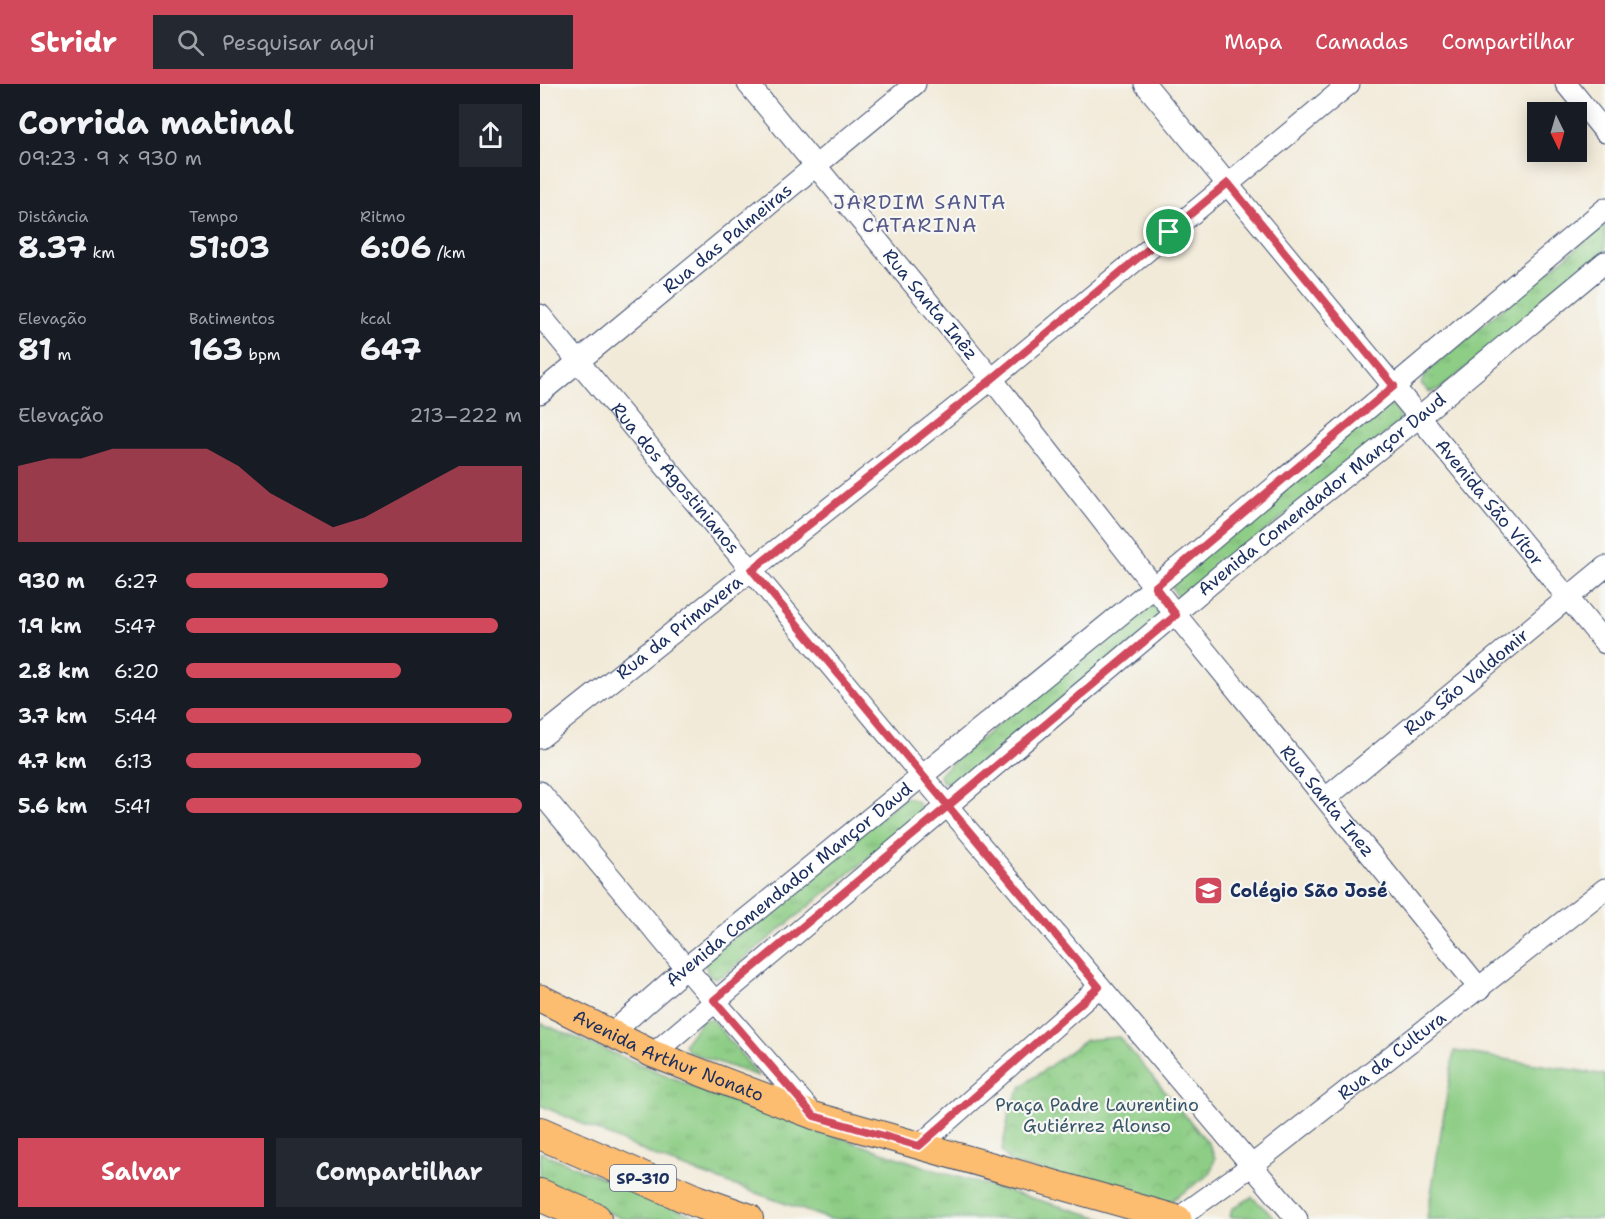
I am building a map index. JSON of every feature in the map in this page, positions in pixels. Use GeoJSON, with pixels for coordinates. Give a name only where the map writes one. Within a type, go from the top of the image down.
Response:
{"type":"FeatureCollection","features":[{"type":"Feature","properties":{"kind":"highway","name":"SP-310"},"geometry":{"type":"LineString","coordinates":[[540,1133],[696,1201],[747,1219]]}},
{"type":"Feature","properties":{"kind":"highway"},"geometry":{"type":"LineString","coordinates":[[540,1195],[595,1219]]}},
{"type":"Feature","properties":{"kind":"main road","name":"Avenida Arthur Nonato"},"geometry":{"type":"LineString","coordinates":[[540,998],[653,1054],[814,1116],[1177,1219]]}},
{"type":"Feature","properties":{"kind":"street","name":"Rua Santa Inêz"},"geometry":{"type":"LineString","coordinates":[[748,84],[992,379],[1176,615]]}},
{"type":"Feature","properties":{"kind":"street","name":"Rua das Palmeiras"},"geometry":{"type":"LineString","coordinates":[[540,393],[915,84]]}},
{"type":"Feature","properties":{"kind":"street","name":"Avenida São Vítor"},"geometry":{"type":"LineString","coordinates":[[1145,84],[1605,643]]}},
{"type":"Feature","properties":{"kind":"street","name":"Rua da Primavera"},"geometry":{"type":"LineString","coordinates":[[540,738],[992,379],[1349,84]]}},
{"type":"Feature","properties":{"kind":"street"},"geometry":{"type":"LineString","coordinates":[[1566,84],[1605,132]]}},
{"type":"Feature","properties":{"kind":"street","name":"Avenida Comendador Mançor Daud"},"geometry":{"type":"LineString","coordinates":[[612,1033],[686,968],[1155,587],[1605,209]]}},
{"type":"Feature","properties":{"kind":"street","name":"Avenida Comendador Mançor Daud"},"geometry":{"type":"LineString","coordinates":[[653,1054],[714,1000],[1176,615],[1229,568],[1419,417],[1605,261]]}},
{"type":"Feature","properties":{"kind":"street","name":"Rua dos Agostinianos"},"geometry":{"type":"LineString","coordinates":[[540,315],[922,776],[1297,1219]]}},
{"type":"Feature","properties":{"kind":"street","name":"Rua São Valdomir"},"geometry":{"type":"LineString","coordinates":[[1326,798],[1605,567]]}},
{"type":"Feature","properties":{"kind":"street","name":"Rua Santa Inez"},"geometry":{"type":"LineString","coordinates":[[1176,615],[1480,989]]}},
{"type":"Feature","properties":{"kind":"street"},"geometry":{"type":"LineString","coordinates":[[540,792],[686,968],[814,1116]]}},
{"type":"Feature","properties":{"kind":"street","name":"Rua da Cultura"},"geometry":{"type":"LineString","coordinates":[[1177,1219],[1251,1166],[1605,889]]}},
{"type":"Feature","properties":{"kind":"street"},"geometry":{"type":"LineString","coordinates":[[919,1146],[1099,987]]}},
{"type":"Feature","properties":{"kind":"green space"},"geometry":{"type":"Polygon","coordinates":[[[1605,225],[1605,255],[1440,389],[1430,392],[1421,384],[1425,375],[1441,359],[1605,225]]]}},
{"type":"Feature","properties":{"kind":"green space"},"geometry":{"type":"Polygon","coordinates":[[[1386,404],[1397,410],[1400,422],[1185,596],[1176,595],[1172,587],[1173,577],[1386,404]]]}},
{"type":"Feature","properties":{"kind":"green space"},"geometry":{"type":"Polygon","coordinates":[[[1144,603],[1157,607],[1161,613],[1160,621],[956,782],[949,785],[942,781],[939,774],[1144,603]]]}},
{"type":"Feature","properties":{"kind":"green space"},"geometry":{"type":"Polygon","coordinates":[[[905,797],[918,803],[920,816],[724,975],[715,978],[709,976],[704,962],[905,797]]]}},
{"type":"Feature","properties":{"kind":"green space"},"geometry":{"type":"Polygon","coordinates":[[[712,1019],[758,1076],[688,1052],[684,1044],[702,1020],[712,1019]]]}},
{"type":"Feature","properties":{"kind":"green space"},"geometry":{"type":"Polygon","coordinates":[[[540,1023],[707,1092],[940,1172],[1105,1219],[829,1219],[666,1161],[540,1105],[540,1023]]]}},
{"type":"Feature","properties":{"kind":"green space","name":"Praça Padre Laurentino Gutiérrez Alonso"},"geometry":{"type":"Polygon","coordinates":[[[1119,1037],[1209,1144],[1215,1158],[1211,1173],[1167,1204],[1010,1163],[1002,1151],[1010,1108],[1022,1086],[1086,1040],[1119,1037]]]}},
{"type":"Feature","properties":{"kind":"green space"},"geometry":{"type":"Polygon","coordinates":[[[1454,1051],[1605,1075],[1605,1219],[1427,1219],[1454,1051]]]}},
{"type":"Feature","properties":{"kind":"green space"},"geometry":{"type":"Polygon","coordinates":[[[540,1152],[701,1219],[623,1219],[540,1183],[540,1152]]]}},
{"type":"Feature","properties":{"kind":"green space"},"geometry":{"type":"Polygon","coordinates":[[[1252,1197],[1276,1219],[1230,1217],[1232,1209],[1252,1197]]]}},
{"type":"Feature","properties":{"kind":"place","name":"Colégio São José"},"geometry":{"type":"Point","coordinates":[1209,891]}},
{"type":"Feature","properties":{"kind":"district","name":"JARDIM SANTA CATARINA"},"geometry":{"type":"Point","coordinates":[920,214]}},
{"type":"Feature","properties":{"kind":"route"},"geometry":{"type":"LineString","coordinates":[[1169,232],[992,379],[752,570],[948,806],[714,1000],[814,1116],[919,1146],[1099,987],[948,806],[1176,615],[1155,587],[1394,386],[1228,183],[1169,232]]}}]}
